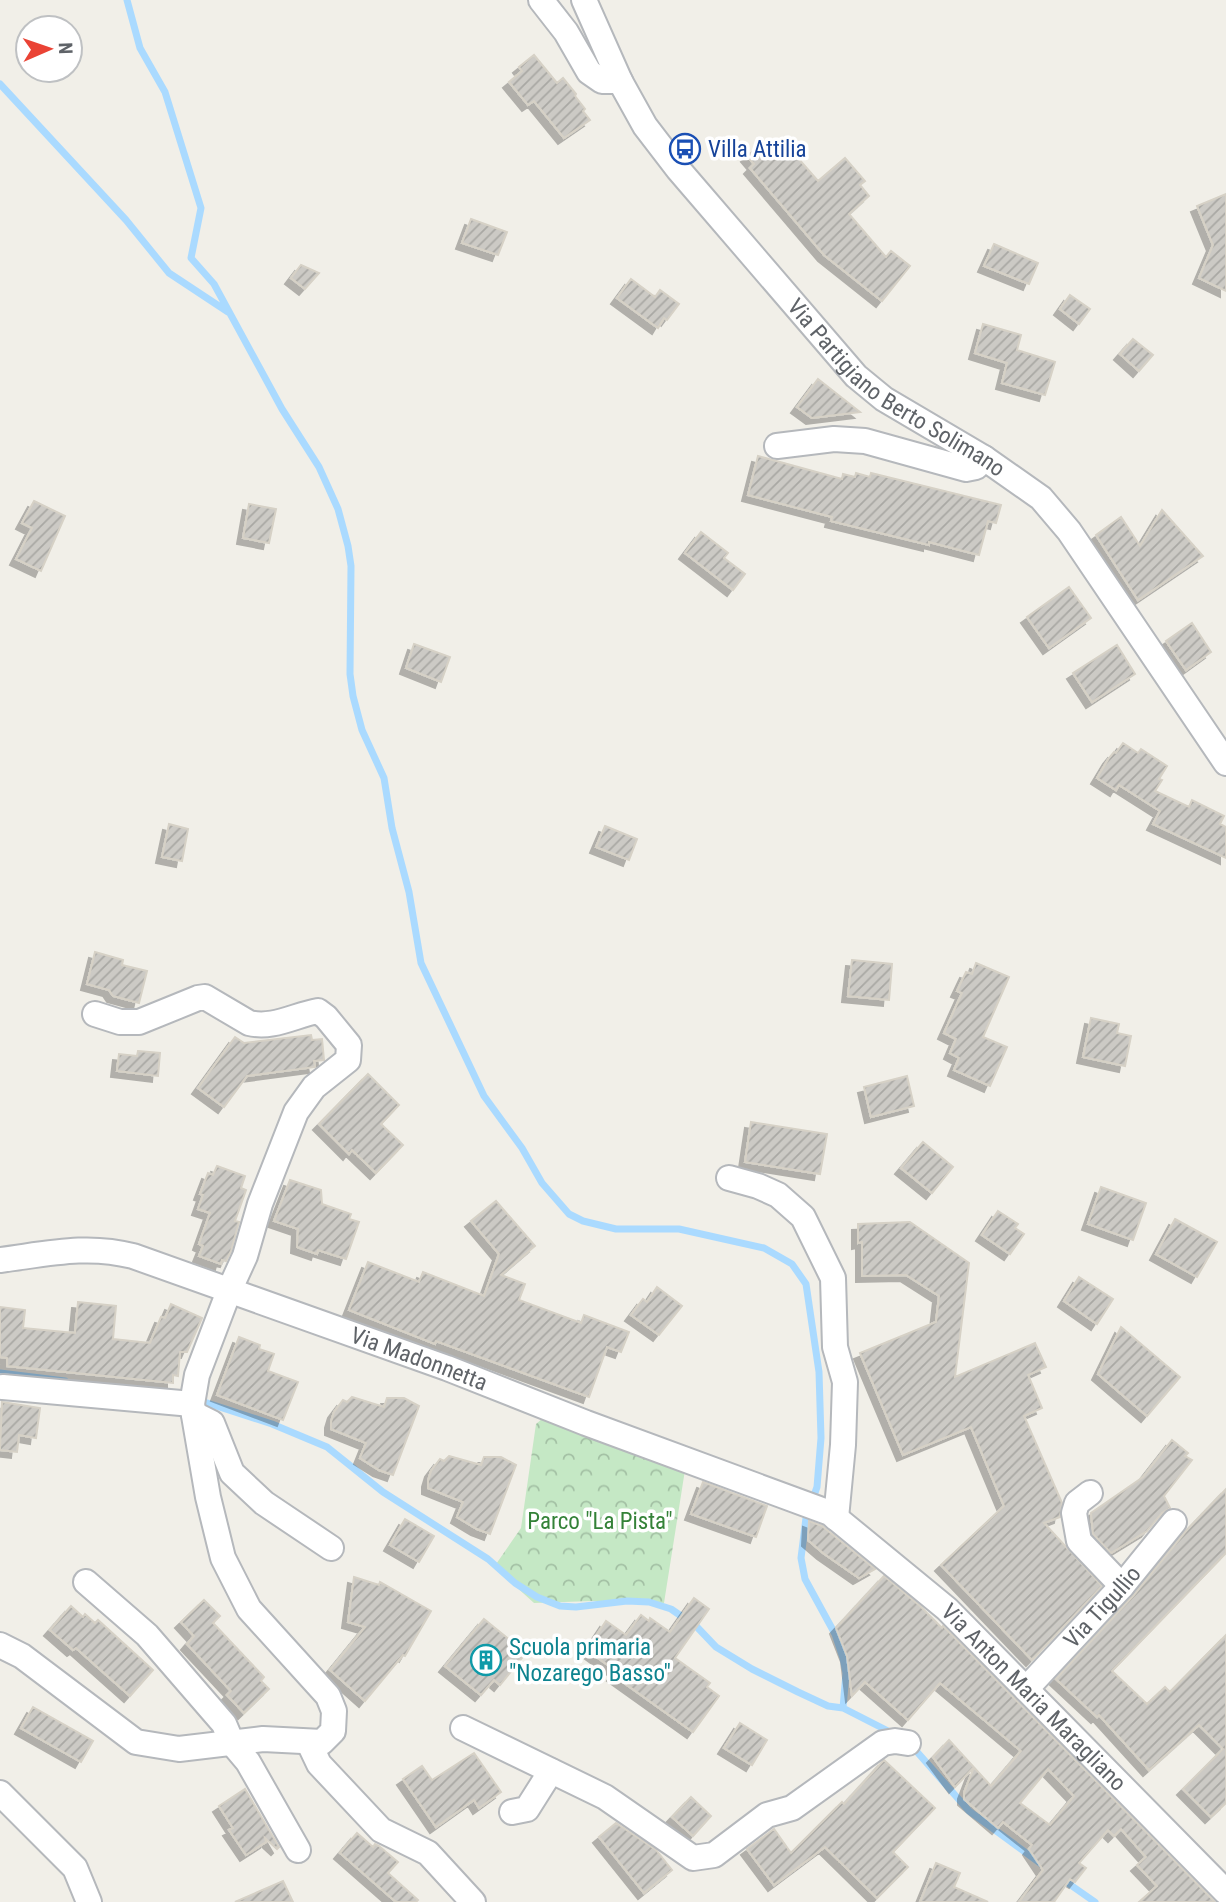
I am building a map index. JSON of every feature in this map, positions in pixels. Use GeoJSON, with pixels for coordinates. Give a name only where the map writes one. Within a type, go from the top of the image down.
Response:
{"type":"FeatureCollection","features":[{"type":"Feature","properties":{"kind":"street"},"geometry":{"type":"LineString","coordinates":[[541,0],[566,32],[589,72],[602,81],[620,81]]}},
{"type":"Feature","properties":{"kind":"street","name":"Via Partigiano Berto Solimano"},"geometry":{"type":"LineString","coordinates":[[584,0],[620,81],[645,126],[678,169],[856,376],[884,399],[984,458],[1041,498],[1069,531],[1226,763]]}},
{"type":"Feature","properties":{"kind":"street"},"geometry":{"type":"LineString","coordinates":[[777,446],[834,439],[865,441],[966,469],[975,467],[984,458]]}},
{"type":"Feature","properties":{"kind":"street"},"geometry":{"type":"LineString","coordinates":[[0,1645],[22,1656],[136,1742],[179,1749],[263,1739],[322,1742],[332,1731],[334,1711],[328,1696],[249,1609],[223,1558],[208,1497],[193,1409],[197,1375],[245,1256],[260,1205],[296,1112],[314,1087],[348,1060],[349,1045],[318,1011],[271,1024],[257,1025],[205,997],[139,1021],[120,1022],[95,1014]]}},
{"type":"Feature","properties":{"kind":"street"},"geometry":{"type":"LineString","coordinates":[[729,1178],[778,1195],[803,1217],[833,1278],[835,1347],[845,1382],[843,1445],[833,1515]]}},
{"type":"Feature","properties":{"kind":"street","name":"Via Madonnetta"},"geometry":{"type":"LineString","coordinates":[[0,1260],[89,1248],[111,1250],[447,1368],[833,1515]]}},
{"type":"Feature","properties":{"kind":"street"},"geometry":{"type":"LineString","coordinates":[[3,1387],[193,1409],[212,1423],[232,1473],[264,1503],[331,1548]]}},
{"type":"Feature","properties":{"kind":"street"},"geometry":{"type":"LineString","coordinates":[[1090,1493],[1077,1503],[1074,1513],[1079,1541],[1122,1586]]}},
{"type":"Feature","properties":{"kind":"street","name":"Via Anton Maria Maragliano"},"geometry":{"type":"LineString","coordinates":[[833,1515],[947,1609],[1224,1886]]}},
{"type":"Feature","properties":{"kind":"street","name":"Via Tigullio"},"geometry":{"type":"LineString","coordinates":[[1026,1689],[1122,1586],[1174,1522]]}},
{"type":"Feature","properties":{"kind":"street"},"geometry":{"type":"LineString","coordinates":[[86,1582],[146,1635],[224,1724],[232,1743],[248,1762],[298,1850]]}},
{"type":"Feature","properties":{"kind":"street"},"geometry":{"type":"LineString","coordinates":[[463,1728],[605,1797],[694,1858],[714,1855],[767,1815],[792,1808],[883,1743],[908,1743]]}},
{"type":"Feature","properties":{"kind":"street"},"geometry":{"type":"LineString","coordinates":[[309,1742],[319,1764],[381,1830],[428,1853],[473,1902]]}},
{"type":"Feature","properties":{"kind":"street"},"geometry":{"type":"LineString","coordinates":[[512,1812],[527,1809],[551,1771]]}},
{"type":"Feature","properties":{"kind":"street"},"geometry":{"type":"LineString","coordinates":[[0,1793],[75,1868],[89,1902]]}},
{"type":"Feature","properties":{"kind":"green space","name":"Parco \"La Pista\""},"geometry":{"type":"Polygon","coordinates":[[[543,1418],[685,1470],[664,1603],[534,1603],[494,1567],[521,1528],[536,1424],[543,1418]]]}},
{"type":"Feature","properties":{"kind":"building"},"geometry":{"type":"Polygon","coordinates":[[[534,55],[557,83],[563,78],[576,94],[590,120],[564,138],[534,101],[528,105],[509,82],[522,71],[519,67],[534,55]]]}},
{"type":"Feature","properties":{"kind":"building"},"geometry":{"type":"Polygon","coordinates":[[[783,141],[818,181],[845,158],[865,181],[860,185],[869,196],[849,214],[886,257],[891,251],[910,266],[882,301],[824,255],[750,168],[754,164],[747,156],[761,145],[768,153],[783,141]]]}},
{"type":"Feature","properties":{"kind":"building"},"geometry":{"type":"Polygon","coordinates":[[[1226,194],[1226,291],[1199,278],[1213,245],[1197,206],[1226,194]]]}},
{"type":"Feature","properties":{"kind":"building"},"geometry":{"type":"Polygon","coordinates":[[[471,219],[507,232],[498,255],[462,243],[471,219]]]}},
{"type":"Feature","properties":{"kind":"building"},"geometry":{"type":"Polygon","coordinates":[[[994,244],[1038,263],[1029,284],[984,266],[994,244]]]}},
{"type":"Feature","properties":{"kind":"building"},"geometry":{"type":"Polygon","coordinates":[[[301,265],[319,273],[305,289],[291,278],[301,265]]]}},
{"type":"Feature","properties":{"kind":"building"},"geometry":{"type":"Polygon","coordinates":[[[631,279],[655,297],[660,290],[679,304],[658,328],[617,298],[631,279]]]}},
{"type":"Feature","properties":{"kind":"building"},"geometry":{"type":"Polygon","coordinates":[[[1070,295],[1090,309],[1079,324],[1060,309],[1070,295]]]}},
{"type":"Feature","properties":{"kind":"building"},"geometry":{"type":"Polygon","coordinates":[[[983,324],[1021,335],[1017,350],[1055,362],[1045,395],[1002,383],[1007,363],[975,353],[983,324]]]}},
{"type":"Feature","properties":{"kind":"building"},"geometry":{"type":"Polygon","coordinates":[[[1133,339],[1153,355],[1139,371],[1120,354],[1133,339]]]}},
{"type":"Feature","properties":{"kind":"building"},"geometry":{"type":"Polygon","coordinates":[[[818,379],[860,412],[812,418],[797,407],[818,379]]]}},
{"type":"Feature","properties":{"kind":"building"},"geometry":{"type":"Polygon","coordinates":[[[758,456],[842,479],[843,474],[855,477],[856,473],[870,477],[871,473],[1001,505],[996,523],[988,521],[979,555],[929,542],[929,545],[831,521],[832,517],[748,495],[758,456]]]}},
{"type":"Feature","properties":{"kind":"building"},"geometry":{"type":"Polygon","coordinates":[[[34,501],[65,516],[41,571],[16,559],[32,528],[22,523],[34,501]]]}},
{"type":"Feature","properties":{"kind":"building"},"geometry":{"type":"Polygon","coordinates":[[[249,504],[276,509],[269,543],[243,538],[249,504]]]}},
{"type":"Feature","properties":{"kind":"building"},"geometry":{"type":"Polygon","coordinates":[[[1162,510],[1203,556],[1138,600],[1096,535],[1121,517],[1140,546],[1162,510]]]}},
{"type":"Feature","properties":{"kind":"building"},"geometry":{"type":"Polygon","coordinates":[[[701,532],[728,553],[724,558],[745,574],[733,590],[685,553],[701,532]]]}},
{"type":"Feature","properties":{"kind":"building"},"geometry":{"type":"Polygon","coordinates":[[[1069,587],[1091,618],[1049,648],[1027,617],[1069,587]]]}},
{"type":"Feature","properties":{"kind":"building"},"geometry":{"type":"Polygon","coordinates":[[[1192,623],[1211,652],[1186,670],[1166,641],[1192,623]]]}},
{"type":"Feature","properties":{"kind":"building"},"geometry":{"type":"Polygon","coordinates":[[[414,644],[450,657],[441,682],[406,668],[414,644]]]}},
{"type":"Feature","properties":{"kind":"building"},"geometry":{"type":"Polygon","coordinates":[[[1117,645],[1135,674],[1092,702],[1073,673],[1117,645]]]}},
{"type":"Feature","properties":{"kind":"building"},"geometry":{"type":"Polygon","coordinates":[[[1123,743],[1138,753],[1141,749],[1167,766],[1155,791],[1189,807],[1192,800],[1224,816],[1220,824],[1226,827],[1226,858],[1153,824],[1160,811],[1119,785],[1116,790],[1097,778],[1109,758],[1123,743]]]}},
{"type":"Feature","properties":{"kind":"building"},"geometry":{"type":"Polygon","coordinates":[[[169,824],[188,829],[182,861],[162,857],[169,824]]]}},
{"type":"Feature","properties":{"kind":"building"},"geometry":{"type":"Polygon","coordinates":[[[605,826],[637,839],[629,860],[596,847],[605,826]]]}},
{"type":"Feature","properties":{"kind":"building"},"geometry":{"type":"Polygon","coordinates":[[[95,952],[123,960],[122,965],[147,971],[139,1003],[113,996],[109,990],[87,984],[95,952]]]}},
{"type":"Feature","properties":{"kind":"building"},"geometry":{"type":"Polygon","coordinates":[[[852,960],[892,964],[889,1000],[848,996],[852,960]]]}},
{"type":"Feature","properties":{"kind":"building"},"geometry":{"type":"Polygon","coordinates":[[[976,963],[1009,977],[983,1037],[1007,1047],[990,1086],[954,1070],[959,1058],[950,1053],[956,1039],[944,1033],[962,993],[957,991],[966,972],[972,974],[976,963]]]}},
{"type":"Feature","properties":{"kind":"building"},"geometry":{"type":"Polygon","coordinates":[[[1091,1018],[1119,1024],[1117,1033],[1131,1036],[1125,1066],[1083,1057],[1091,1018]]]}},
{"type":"Feature","properties":{"kind":"building"},"geometry":{"type":"Polygon","coordinates":[[[311,1035],[312,1040],[322,1039],[324,1060],[314,1061],[315,1067],[247,1076],[224,1107],[198,1088],[235,1037],[244,1043],[311,1035]]]}},
{"type":"Feature","properties":{"kind":"building"},"geometry":{"type":"Polygon","coordinates":[[[138,1051],[160,1053],[158,1076],[117,1071],[119,1054],[137,1056],[138,1051]]]}},
{"type":"Feature","properties":{"kind":"building"},"geometry":{"type":"Polygon","coordinates":[[[368,1074],[399,1105],[381,1124],[403,1145],[376,1173],[352,1150],[349,1154],[319,1124],[368,1074]]]}},
{"type":"Feature","properties":{"kind":"building"},"geometry":{"type":"Polygon","coordinates":[[[907,1076],[914,1106],[871,1117],[864,1087],[907,1076]]]}},
{"type":"Feature","properties":{"kind":"building"},"geometry":{"type":"Polygon","coordinates":[[[751,1122],[827,1134],[820,1174],[745,1162],[751,1122]]]}},
{"type":"Feature","properties":{"kind":"building"},"geometry":{"type":"Polygon","coordinates":[[[923,1142],[953,1167],[932,1193],[901,1168],[923,1142]]]}},
{"type":"Feature","properties":{"kind":"building"},"geometry":{"type":"Polygon","coordinates":[[[217,1166],[245,1176],[241,1188],[246,1190],[235,1221],[239,1222],[231,1251],[226,1261],[222,1260],[221,1264],[199,1256],[203,1246],[199,1244],[210,1213],[198,1209],[203,1195],[200,1194],[208,1173],[213,1175],[217,1166]]]}},
{"type":"Feature","properties":{"kind":"building"},"geometry":{"type":"Polygon","coordinates":[[[290,1180],[321,1190],[322,1204],[351,1214],[349,1219],[359,1222],[346,1259],[297,1247],[298,1229],[274,1221],[290,1180]]]}},
{"type":"Feature","properties":{"kind":"building"},"geometry":{"type":"Polygon","coordinates":[[[1101,1187],[1146,1203],[1133,1240],[1088,1224],[1101,1187]]]}},
{"type":"Feature","properties":{"kind":"building"},"geometry":{"type":"Polygon","coordinates":[[[496,1201],[535,1246],[501,1275],[525,1284],[519,1300],[581,1323],[584,1315],[629,1332],[621,1352],[607,1347],[589,1397],[436,1341],[435,1344],[349,1310],[368,1262],[419,1282],[423,1272],[484,1296],[499,1254],[471,1221],[496,1201]]]}},
{"type":"Feature","properties":{"kind":"building"},"geometry":{"type":"Polygon","coordinates":[[[998,1211],[1018,1224],[1015,1228],[1024,1234],[1010,1254],[982,1235],[998,1211]]]}},
{"type":"Feature","properties":{"kind":"building"},"geometry":{"type":"Polygon","coordinates":[[[1175,1219],[1217,1242],[1197,1277],[1156,1254],[1175,1219]]]}},
{"type":"Feature","properties":{"kind":"building"},"geometry":{"type":"Polygon","coordinates":[[[910,1222],[969,1263],[955,1377],[1035,1343],[1046,1367],[1028,1375],[1042,1408],[1024,1416],[1062,1503],[1060,1517],[1044,1523],[1102,1586],[1032,1660],[941,1565],[1004,1506],[971,1427],[903,1455],[860,1353],[936,1322],[939,1296],[906,1275],[862,1276],[862,1242],[858,1243],[858,1224],[910,1222]]]}},
{"type":"Feature","properties":{"kind":"building"},"geometry":{"type":"Polygon","coordinates":[[[1079,1277],[1113,1299],[1097,1324],[1064,1301],[1079,1277]]]}},
{"type":"Feature","properties":{"kind":"building"},"geometry":{"type":"Polygon","coordinates":[[[657,1287],[682,1306],[659,1335],[631,1315],[643,1299],[647,1302],[657,1287]]]}},
{"type":"Feature","properties":{"kind":"building"},"geometry":{"type":"Polygon","coordinates":[[[78,1302],[116,1306],[113,1339],[150,1343],[161,1317],[165,1318],[171,1304],[202,1318],[187,1352],[180,1352],[178,1376],[173,1375],[173,1383],[7,1366],[7,1358],[0,1357],[0,1307],[25,1310],[23,1328],[75,1333],[78,1302]]]}},
{"type":"Feature","properties":{"kind":"building"},"geometry":{"type":"Polygon","coordinates":[[[1121,1327],[1180,1377],[1147,1416],[1098,1374],[1121,1327]]]}},
{"type":"Feature","properties":{"kind":"building"},"geometry":{"type":"Polygon","coordinates":[[[239,1337],[274,1354],[268,1371],[298,1382],[283,1420],[217,1395],[239,1337]]]}},
{"type":"Feature","properties":{"kind":"building"},"geometry":{"type":"Polygon","coordinates":[[[352,1397],[384,1407],[387,1398],[404,1398],[419,1406],[393,1475],[360,1458],[366,1443],[331,1429],[334,1412],[343,1400],[347,1402],[352,1397]]]}},
{"type":"Feature","properties":{"kind":"building"},"geometry":{"type":"Polygon","coordinates":[[[2,1402],[40,1408],[36,1438],[19,1435],[17,1452],[0,1450],[2,1402]]]}},
{"type":"Feature","properties":{"kind":"building"},"geometry":{"type":"Polygon","coordinates":[[[1172,1440],[1188,1453],[1185,1456],[1192,1460],[1164,1496],[1170,1508],[1162,1513],[1147,1531],[1111,1553],[1093,1534],[1091,1513],[1143,1477],[1172,1440]]]}},
{"type":"Feature","properties":{"kind":"building"},"geometry":{"type":"Polygon","coordinates":[[[449,1456],[481,1465],[484,1457],[501,1457],[516,1465],[490,1534],[457,1517],[463,1502],[428,1488],[431,1471],[440,1459],[444,1461],[449,1456]]]}},
{"type":"Feature","properties":{"kind":"building"},"geometry":{"type":"Polygon","coordinates":[[[703,1482],[767,1506],[756,1537],[691,1514],[703,1482]]]}},
{"type":"Feature","properties":{"kind":"building"},"geometry":{"type":"Polygon","coordinates":[[[1226,1489],[1226,1553],[1112,1671],[1147,1704],[1165,1687],[1170,1692],[1226,1635],[1226,1803],[1211,1817],[1183,1789],[1223,1749],[1199,1725],[1149,1770],[1099,1715],[1097,1717],[1056,1679],[1134,1595],[1186,1531],[1226,1489]]]}},
{"type":"Feature","properties":{"kind":"building"},"geometry":{"type":"Polygon","coordinates":[[[405,1519],[434,1536],[419,1562],[390,1545],[405,1519]]]}},
{"type":"Feature","properties":{"kind":"building"},"geometry":{"type":"Polygon","coordinates":[[[809,1521],[822,1526],[875,1569],[859,1578],[823,1553],[808,1540],[809,1521]]]}},
{"type":"Feature","properties":{"kind":"building"},"geometry":{"type":"Polygon","coordinates":[[[884,1576],[942,1628],[943,1626],[1215,1902],[1139,1902],[1157,1886],[1137,1865],[1146,1857],[1121,1829],[1114,1836],[1108,1830],[1079,1863],[1086,1868],[1075,1882],[1070,1879],[1054,1902],[1019,1902],[1043,1870],[1029,1849],[1032,1845],[1003,1822],[998,1828],[964,1799],[964,1793],[974,1767],[991,1786],[1021,1751],[940,1683],[908,1720],[865,1682],[852,1696],[847,1656],[836,1628],[884,1576]],[[1048,1769],[1020,1803],[1050,1825],[1074,1796],[1048,1769]]]}},
{"type":"Feature","properties":{"kind":"building"},"geometry":{"type":"Polygon","coordinates":[[[354,1577],[379,1585],[380,1582],[431,1611],[405,1656],[403,1655],[365,1701],[330,1670],[365,1627],[348,1622],[354,1577]]]}},
{"type":"Feature","properties":{"kind":"building"},"geometry":{"type":"Polygon","coordinates":[[[694,1598],[709,1609],[675,1658],[710,1683],[707,1687],[719,1696],[693,1732],[613,1675],[616,1671],[591,1653],[598,1642],[594,1639],[606,1621],[626,1635],[641,1615],[670,1632],[694,1598]]]}},
{"type":"Feature","properties":{"kind":"building"},"geometry":{"type":"Polygon","coordinates":[[[204,1600],[220,1616],[213,1623],[264,1677],[261,1681],[269,1689],[244,1713],[227,1695],[231,1691],[187,1644],[194,1636],[181,1622],[204,1600]]]}},
{"type":"Feature","properties":{"kind":"building"},"geometry":{"type":"Polygon","coordinates":[[[71,1606],[83,1617],[85,1614],[95,1623],[98,1620],[153,1670],[130,1696],[76,1648],[73,1650],[50,1630],[71,1606]]]}},
{"type":"Feature","properties":{"kind":"building","name":"Scuola primaria \"Nozarego Basso\""},"geometry":{"type":"Polygon","coordinates":[[[484,1619],[526,1653],[500,1685],[494,1680],[481,1695],[445,1666],[484,1619]]]}},
{"type":"Feature","properties":{"kind":"building"},"geometry":{"type":"Polygon","coordinates":[[[33,1707],[93,1741],[81,1762],[21,1728],[33,1707]]]}},
{"type":"Feature","properties":{"kind":"building"},"geometry":{"type":"Polygon","coordinates":[[[740,1723],[767,1740],[752,1765],[724,1748],[740,1723]]]}},
{"type":"Feature","properties":{"kind":"building"},"geometry":{"type":"Polygon","coordinates":[[[949,1740],[974,1767],[955,1787],[933,1757],[949,1740]]]}},
{"type":"Feature","properties":{"kind":"building"},"geometry":{"type":"Polygon","coordinates":[[[474,1753],[501,1792],[479,1808],[474,1800],[436,1827],[403,1779],[422,1766],[432,1780],[474,1753]]]}},
{"type":"Feature","properties":{"kind":"building"},"geometry":{"type":"Polygon","coordinates":[[[884,1760],[935,1808],[893,1852],[908,1867],[877,1898],[825,1847],[774,1885],[747,1849],[774,1829],[791,1853],[842,1802],[844,1804],[884,1760]]]}},
{"type":"Feature","properties":{"kind":"building"},"geometry":{"type":"Polygon","coordinates":[[[245,1789],[279,1847],[277,1849],[265,1838],[266,1842],[246,1855],[229,1830],[233,1828],[219,1806],[245,1789]]]}},
{"type":"Feature","properties":{"kind":"building"},"geometry":{"type":"Polygon","coordinates":[[[691,1797],[711,1816],[693,1836],[672,1817],[691,1797]]]}},
{"type":"Feature","properties":{"kind":"building"},"geometry":{"type":"Polygon","coordinates":[[[616,1823],[656,1850],[672,1870],[644,1893],[599,1837],[616,1823]]]}},
{"type":"Feature","properties":{"kind":"building"},"geometry":{"type":"Polygon","coordinates":[[[357,1833],[373,1847],[375,1844],[379,1846],[398,1862],[388,1873],[418,1900],[416,1902],[396,1902],[340,1853],[357,1833]]]}},
{"type":"Feature","properties":{"kind":"building"},"geometry":{"type":"Polygon","coordinates":[[[936,1863],[960,1873],[954,1887],[988,1902],[920,1902],[936,1863]]]}},
{"type":"Feature","properties":{"kind":"building"},"geometry":{"type":"Polygon","coordinates":[[[283,1881],[293,1902],[235,1902],[283,1881]]]}},
{"type":"Feature","properties":{"kind":"waterway"},"geometry":{"type":"LineString","coordinates":[[127,0],[140,48],[165,92],[201,208],[191,258],[214,284],[282,409],[319,467],[338,509],[351,566],[350,674],[353,696],[362,730],[384,778],[392,828],[409,892],[421,963],[484,1096],[522,1148],[542,1183],[569,1214],[583,1221],[616,1229],[679,1229],[764,1248],[792,1264],[806,1284],[819,1372],[821,1438],[817,1487],[806,1518],[801,1558],[805,1579],[835,1634],[843,1658],[846,1673],[843,1708]]}},
{"type":"Feature","properties":{"kind":"waterway"},"geometry":{"type":"LineString","coordinates":[[0,84],[126,220],[169,273],[228,312]]}},
{"type":"Feature","properties":{"kind":"waterway"},"geometry":{"type":"LineString","coordinates":[[0,1373],[65,1381]]}},
{"type":"Feature","properties":{"kind":"waterway"},"geometry":{"type":"LineString","coordinates":[[198,1400],[272,1424],[327,1447],[383,1492],[488,1559],[515,1583],[537,1597],[560,1606],[576,1607],[627,1601],[649,1602],[671,1609],[697,1627],[716,1647],[752,1669],[828,1706],[843,1708],[892,1733]]}},
{"type":"Feature","properties":{"kind":"waterway"},"geometry":{"type":"LineString","coordinates":[[911,1745],[969,1811],[1044,1866]]}},
{"type":"Feature","properties":{"kind":"waterway"},"geometry":{"type":"LineString","coordinates":[[1062,1879],[1095,1902]]}},
{"type":"Feature","properties":{"kind":"place","name":"Villa Attilia"},"geometry":{"type":"Point","coordinates":[685,149]}},
{"type":"Feature","properties":{"kind":"place","name":"Scuola primaria \"Nozarego Basso\""},"geometry":{"type":"Point","coordinates":[486,1660]}}]}
